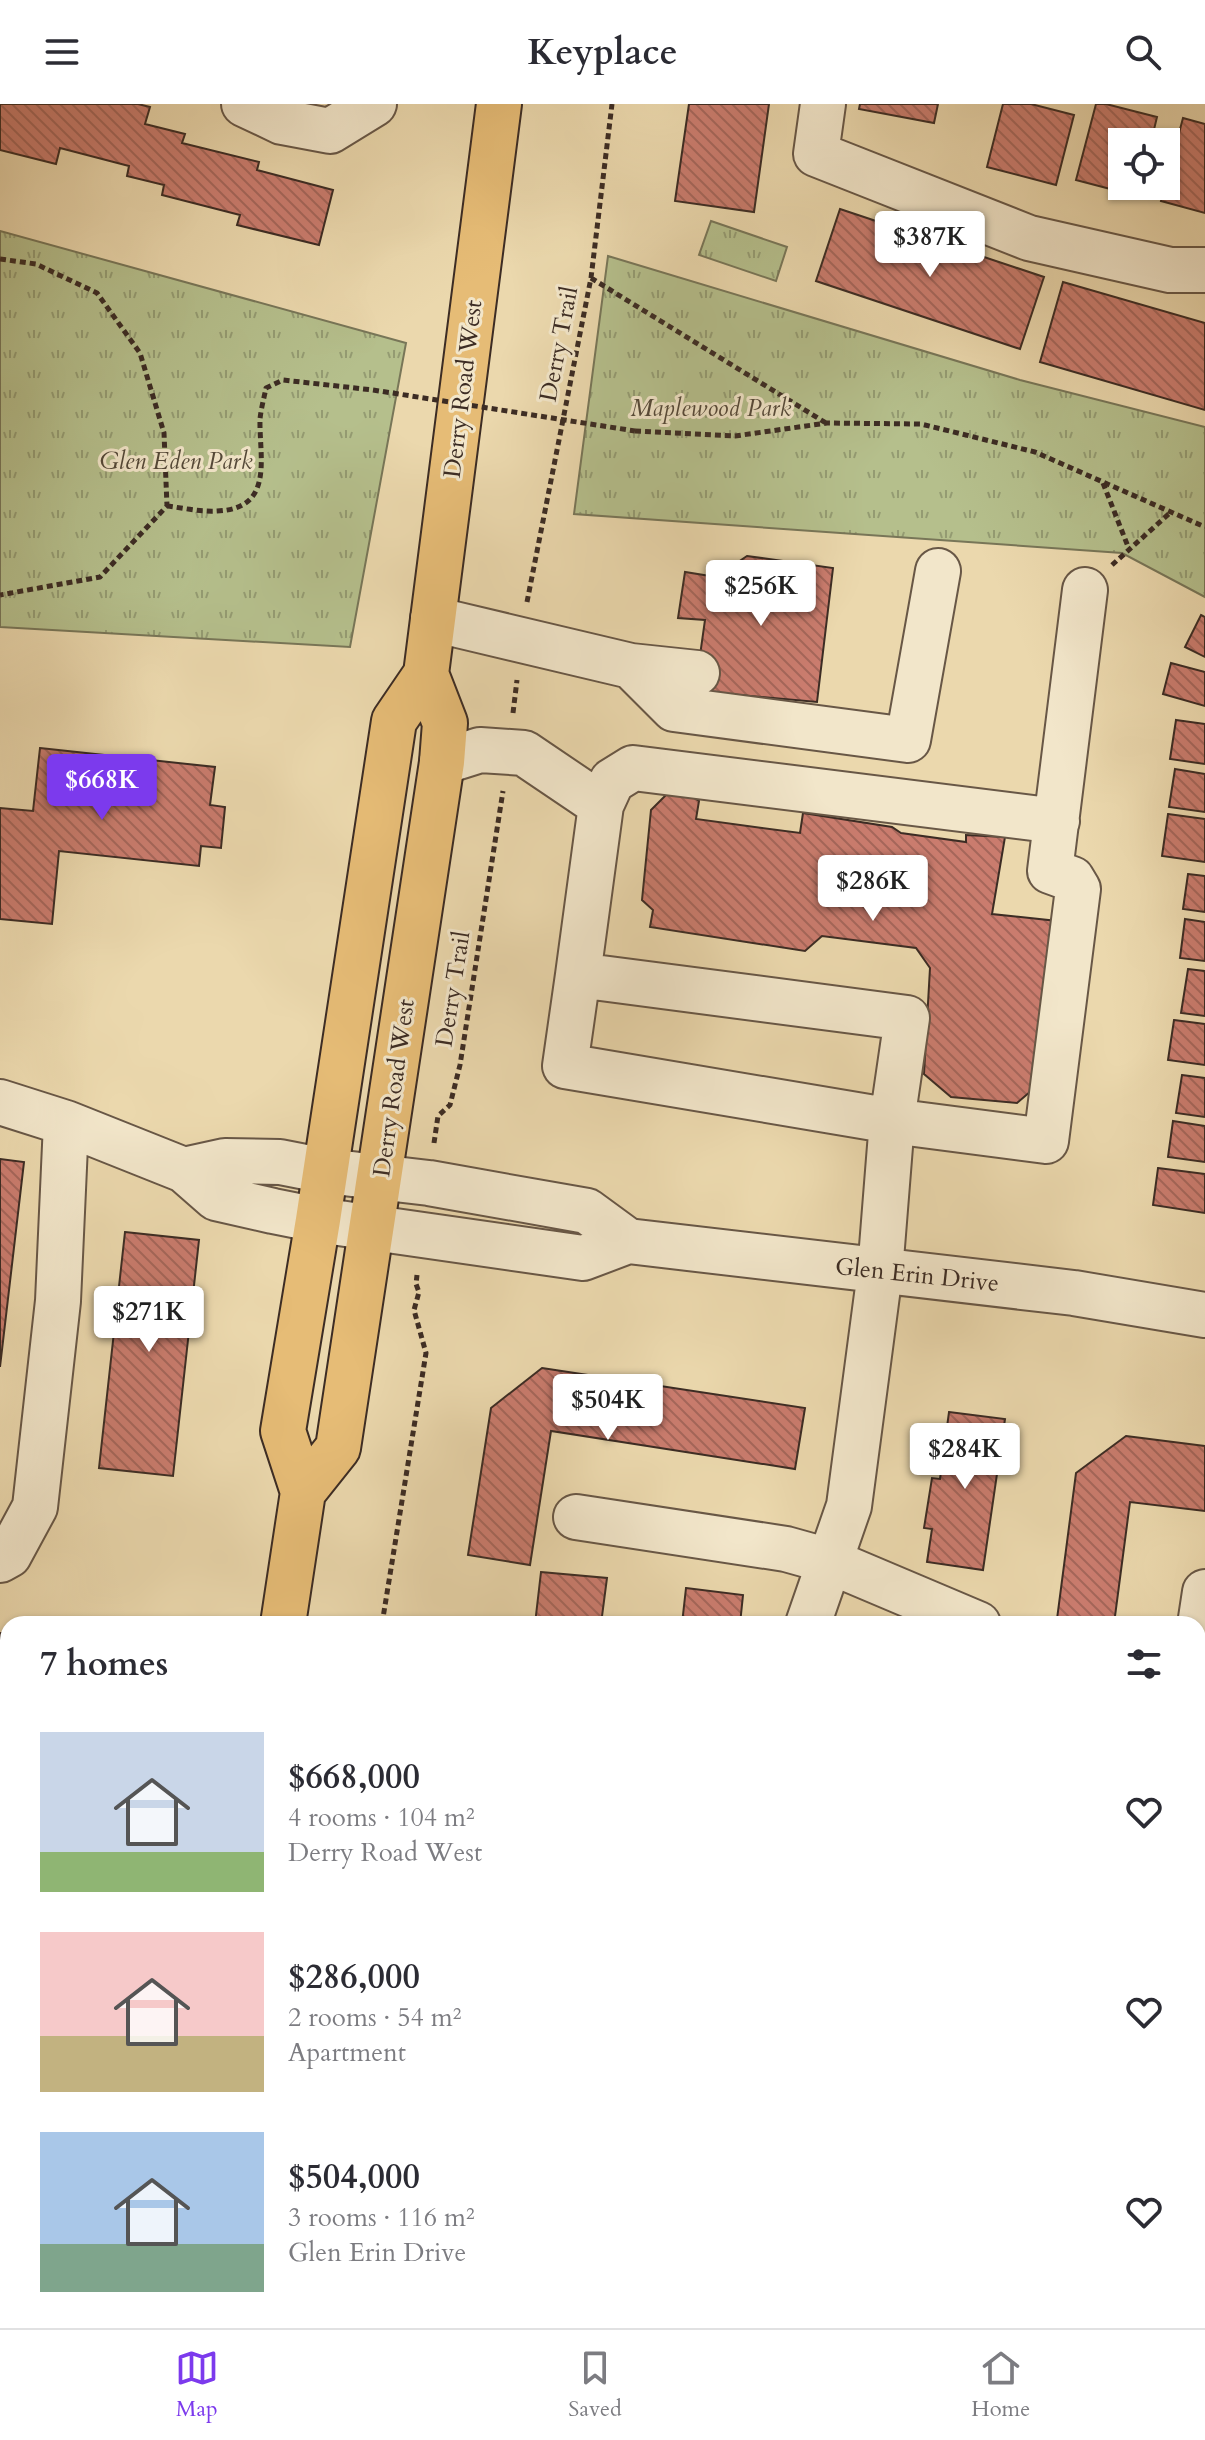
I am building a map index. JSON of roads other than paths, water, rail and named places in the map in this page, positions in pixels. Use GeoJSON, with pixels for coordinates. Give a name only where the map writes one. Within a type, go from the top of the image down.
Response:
{"type":"FeatureCollection","features":[{"type":"Feature","properties":{"kind":"main road","name":"Derry Road West"},"geometry":{"type":"LineString","coordinates":[[284,1616],[303,1492],[283,1431],[394,721],[426,674],[499,104]]}},
{"type":"Feature","properties":{"kind":"main road","name":"Derry Road West"},"geometry":{"type":"LineString","coordinates":[[303,1492],[338,1448],[381,1177],[442,762],[445,723],[426,674]]}},
{"type":"Feature","properties":{"kind":"street"},"geometry":{"type":"LineString","coordinates":[[244,104],[282,122],[330,131],[374,104]]}},
{"type":"Feature","properties":{"kind":"street"},"geometry":{"type":"LineString","coordinates":[[823,104],[816,154],[1029,238],[1170,270],[1205,270]]}},
{"type":"Feature","properties":{"kind":"street"},"geometry":{"type":"LineString","coordinates":[[631,666],[674,709],[908,740],[938,571]]}},
{"type":"Feature","properties":{"kind":"street"},"geometry":{"type":"LineString","coordinates":[[1057,821],[633,768],[612,781],[601,805],[565,1066],[892,1121],[1046,1141],[1078,889],[1072,879],[1050,871],[1057,821],[1085,590]]}},
{"type":"Feature","properties":{"kind":"street"},"geometry":{"type":"LineString","coordinates":[[433,619],[631,666],[697,673]]}},
{"type":"Feature","properties":{"kind":"street"},"geometry":{"type":"LineString","coordinates":[[442,762],[480,750],[524,753],[601,805]]}},
{"type":"Feature","properties":{"kind":"street"},"geometry":{"type":"LineString","coordinates":[[578,975],[907,1018],[892,1121],[880,1272],[849,1506],[811,1616]]}},
{"type":"Feature","properties":{"kind":"street"},"geometry":{"type":"LineString","coordinates":[[0,1102],[66,1123],[184,1170]]}},
{"type":"Feature","properties":{"kind":"street"},"geometry":{"type":"LineString","coordinates":[[0,1560],[9,1555],[35,1507],[58,1301],[66,1123]]}},
{"type":"Feature","properties":{"kind":"street","name":"Glen Erin Drive"},"geometry":{"type":"LineString","coordinates":[[184,1170],[225,1161],[280,1162],[381,1177],[587,1211],[628,1241]]}},
{"type":"Feature","properties":{"kind":"street","name":"Glen Erin Drive"},"geometry":{"type":"LineString","coordinates":[[184,1170],[216,1198],[318,1220],[583,1258],[628,1241],[1074,1293],[1205,1315]]}},
{"type":"Feature","properties":{"kind":"street"},"geometry":{"type":"LineString","coordinates":[[576,1517],[786,1549],[829,1561],[959,1616]]}},
{"type":"Feature","properties":{"kind":"street"},"geometry":{"type":"LineString","coordinates":[[1201,1616],[1205,1592]]}},
{"type":"Feature","properties":{"kind":"park label","name":"Maplewood Park"},"geometry":{"type":"Point","coordinates":[711,408]}},
{"type":"Feature","properties":{"kind":"park label","name":"Glen Eden Park"},"geometry":{"type":"Point","coordinates":[176,461]}}]}
